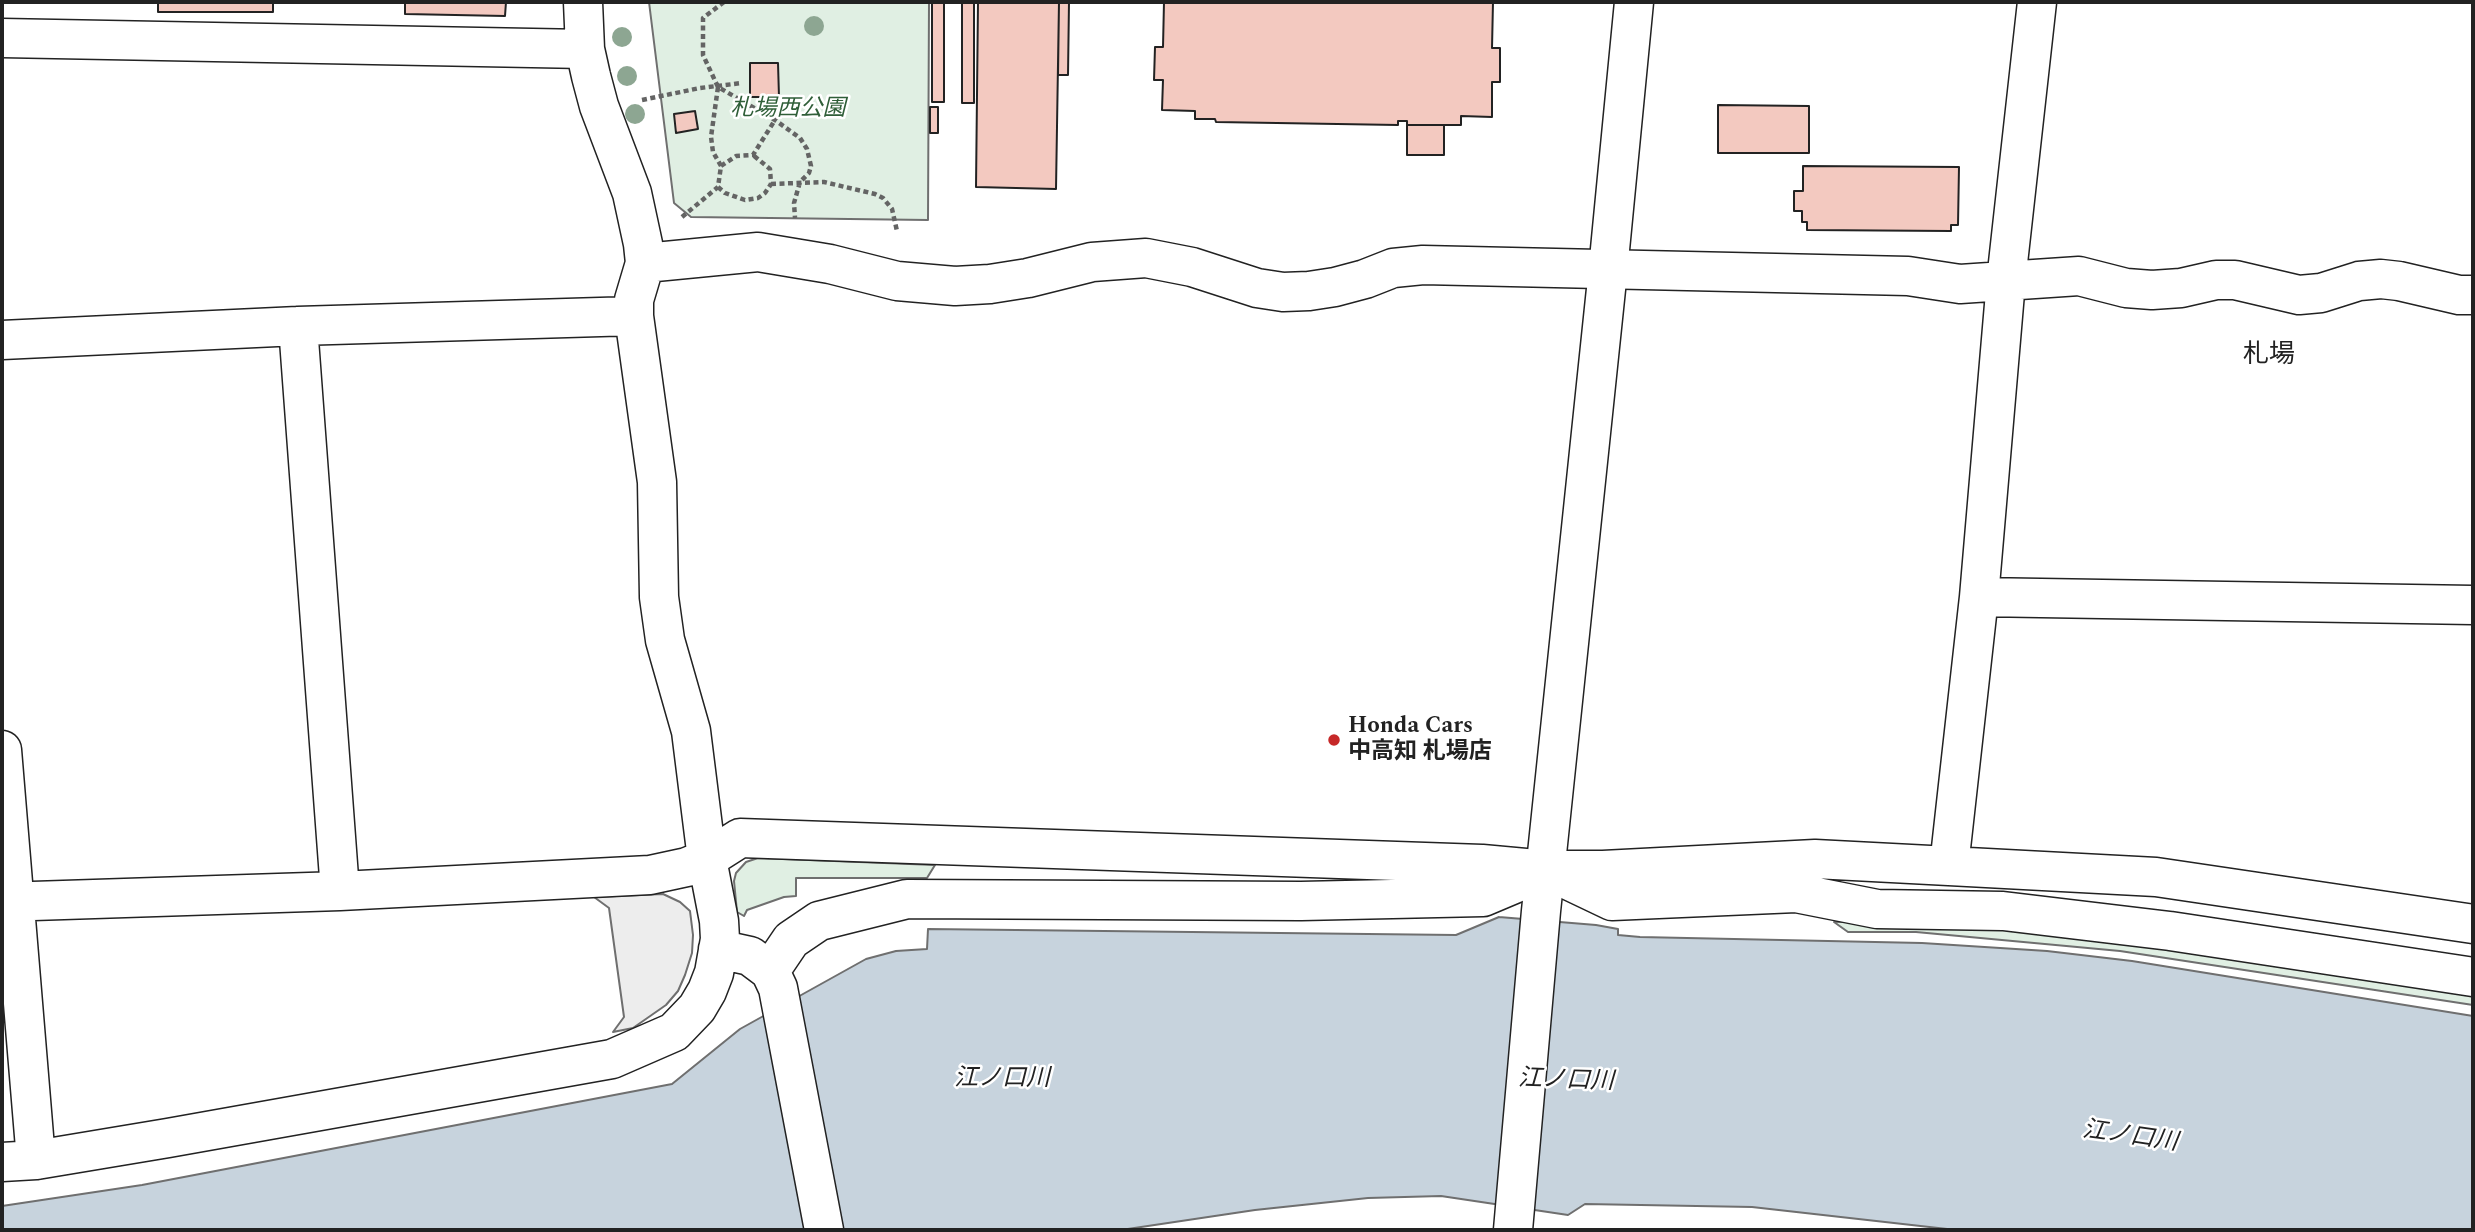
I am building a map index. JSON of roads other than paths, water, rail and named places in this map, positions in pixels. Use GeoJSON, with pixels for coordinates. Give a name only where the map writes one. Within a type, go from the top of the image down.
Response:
{"type":"FeatureCollection","features":[{"type":"Feature","properties":{"kind":"street"},"geometry":{"type":"LineString","coordinates":[[2,750],[19,1161],[612,1059],[674,1032],[688,1019],[707,991],[714,973],[719,921],[691,731],[684,700],[671,665],[662,621],[657,575],[657,482],[634,316],[634,300],[645,263],[632,193],[599,106],[585,49],[583,2]]}},
{"type":"Feature","properties":{"kind":"street"},"geometry":{"type":"LineString","coordinates":[[1514,1223],[1541,911],[1634,2]]}},
{"type":"Feature","properties":{"kind":"street"},"geometry":{"type":"LineString","coordinates":[[1949,866],[1979,597],[2006,281],[2037,2]]}},
{"type":"Feature","properties":{"kind":"street"},"geometry":{"type":"LineString","coordinates":[[2,38],[585,49]]}},
{"type":"Feature","properties":{"kind":"street"},"geometry":{"type":"LineString","coordinates":[[645,263],[758,252],[830,264],[897,281],[956,286],[1028,278],[1092,262],[1146,258],[1192,267],[1257,288],[1283,292],[1335,287],[1393,268],[1423,265],[1908,276],[1960,284],[2079,276],[2126,288],[2152,290],[2181,288],[2216,280],[2235,280],[2306,295],[2358,281],[2381,279],[2459,295],[2473,295]]}},
{"type":"Feature","properties":{"kind":"street"},"geometry":{"type":"LineString","coordinates":[[2,341],[298,326],[634,316]]}},
{"type":"Feature","properties":{"kind":"street"},"geometry":{"type":"LineString","coordinates":[[298,326],[340,891]]}},
{"type":"Feature","properties":{"kind":"street"},"geometry":{"type":"LineString","coordinates":[[1979,597],[2473,606]]}},
{"type":"Feature","properties":{"kind":"street"},"geometry":{"type":"LineString","coordinates":[[9,902],[340,891],[650,875],[687,867],[708,859],[740,838],[1482,864],[1547,870],[1603,870],[1815,859],[2156,877],[2473,924]]}},
{"type":"Feature","properties":{"kind":"street"},"geometry":{"type":"LineString","coordinates":[[824,1230],[774,980],[790,940],[819,921],[907,900],[1301,901],[1483,897],[1547,870],[1612,901],[1796,893],[1877,909],[2003,911],[2100,921],[2473,977]]}},
{"type":"Feature","properties":{"kind":"street"},"geometry":{"type":"LineString","coordinates":[[718,949],[750,956],[774,980]]}},
{"type":"Feature","properties":{"kind":"water","name":"江ノ口川"},"geometry":{"type":"Polygon","coordinates":[[[1499,917],[1596,925],[1618,929],[1618,935],[1640,937],[1922,943],[2047,951],[2132,961],[2473,1016],[2473,1230],[1956,1230],[1752,1207],[1585,1204],[1568,1215],[1441,1196],[1368,1198],[1255,1210],[1121,1230],[2,1230],[2,1206],[142,1185],[672,1084],[740,1029],[866,959],[896,951],[927,949],[928,929],[1456,935],[1499,917]]]}},
{"type":"Feature","properties":{"kind":"place","name":"Honda Cars 中高知 札場店"},"geometry":{"type":"Point","coordinates":[1334,740]}},
{"type":"Feature","properties":{"kind":"district","name":"札場"},"geometry":{"type":"Point","coordinates":[2269,357]}},
{"type":"Feature","properties":{"kind":"park label","name":"札場西公園"},"geometry":{"type":"Point","coordinates":[788,110]}}]}
